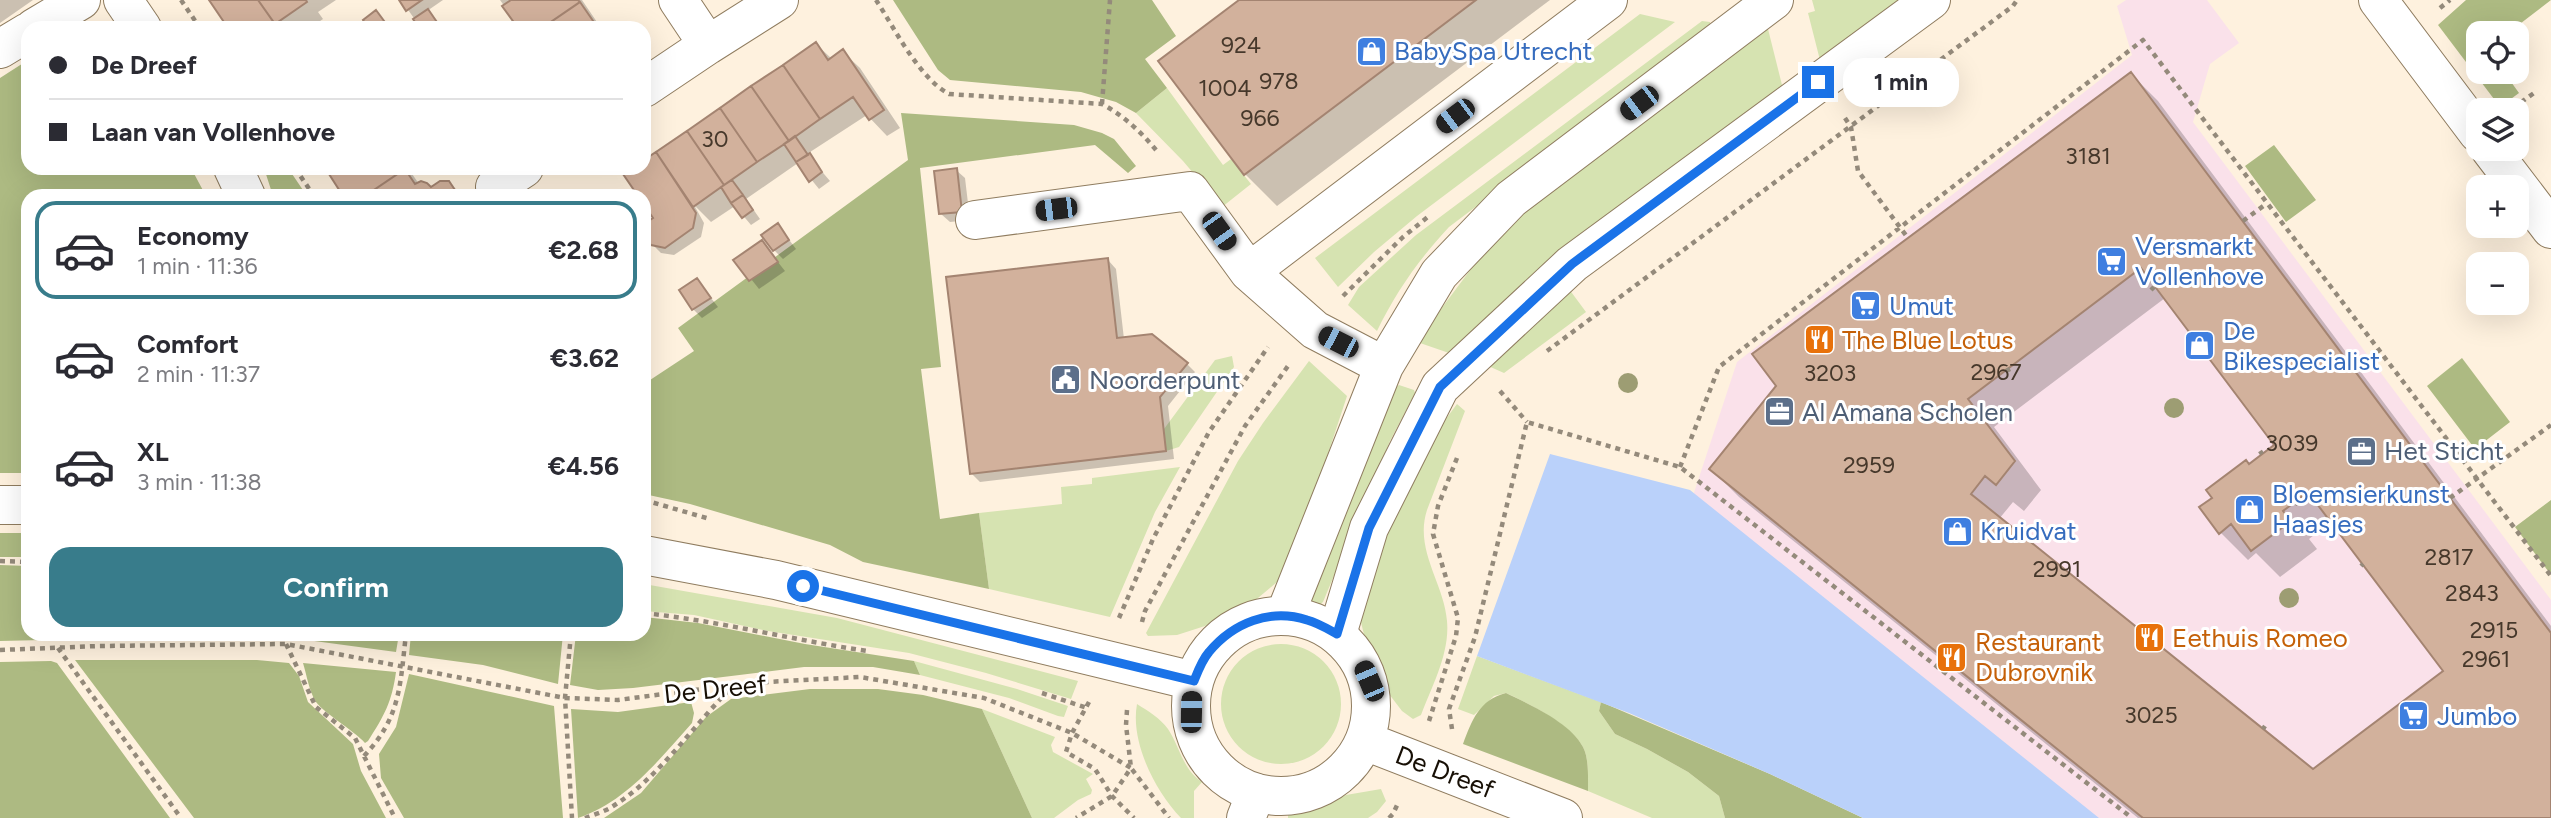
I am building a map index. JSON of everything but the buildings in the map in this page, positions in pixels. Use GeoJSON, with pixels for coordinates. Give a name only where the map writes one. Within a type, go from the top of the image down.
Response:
{"type":"FeatureCollection","features":[{"type":"Feature","properties":{"kind":"street"},"geometry":{"type":"LineString","coordinates":[[46,21],[81,0]]}},
{"type":"Feature","properties":{"kind":"street"},"geometry":{"type":"LineString","coordinates":[[123,0],[137,21]]}},
{"type":"Feature","properties":{"kind":"street"},"geometry":{"type":"LineString","coordinates":[[678,0],[708,46]]}},
{"type":"Feature","properties":{"kind":"street"},"geometry":{"type":"LineString","coordinates":[[651,83],[779,0]]}},
{"type":"Feature","properties":{"kind":"street"},"geometry":{"type":"LineString","coordinates":[[1249,272],[1608,0]]}},
{"type":"Feature","properties":{"kind":"street"},"geometry":{"type":"LineString","coordinates":[[1337,634],[1369,528],[1440,387],[1572,264],[1931,0]]}},
{"type":"Feature","properties":{"kind":"street"},"geometry":{"type":"LineString","coordinates":[[2378,0],[2466,116]]}},
{"type":"Feature","properties":{"kind":"street"},"geometry":{"type":"LineString","coordinates":[[1285,615],[1384,366],[1439,274],[1511,199],[1758,2]]}},
{"type":"Feature","properties":{"kind":"street"},"geometry":{"type":"LineString","coordinates":[[0,48],[21,36]]}},
{"type":"Feature","properties":{"kind":"street"},"geometry":{"type":"LineString","coordinates":[[2499,161],[2551,229]]}},
{"type":"Feature","properties":{"kind":"street"},"geometry":{"type":"LineString","coordinates":[[975,220],[1190,191],[1249,272],[1306,323],[1384,366]]}},
{"type":"Feature","properties":{"kind":"street"},"geometry":{"type":"LineString","coordinates":[[0,505],[21,505]]}},
{"type":"Feature","properties":{"kind":"street"},"geometry":{"type":"LineString","coordinates":[[651,556],[776,580],[1194,681]]}},
{"type":"Feature","properties":{"kind":"street"},"geometry":{"type":"LineString","coordinates":[[1285,615],[1309,620],[1337,634],[1354,652],[1369,681],[1372,711],[1365,741],[1352,764],[1332,781],[1307,793],[1251,806],[1240,787],[1222,775],[1199,744],[1191,712],[1194,681],[1207,654],[1228,632],[1254,619],[1285,615]]}},
{"type":"Feature","properties":{"kind":"street","name":"De Dreef"},"geometry":{"type":"LineString","coordinates":[[1365,741],[1563,818]]}},
{"type":"Feature","properties":{"kind":"path"},"geometry":{"type":"LineString","coordinates":[[181,0],[195,21]]}},
{"type":"Feature","properties":{"kind":"path"},"geometry":{"type":"LineString","coordinates":[[876,0],[936,88],[949,94],[1102,104],[1137,128],[1190,191]]}},
{"type":"Feature","properties":{"kind":"path"},"geometry":{"type":"LineString","coordinates":[[1102,104],[1110,0]]}},
{"type":"Feature","properties":{"kind":"path"},"geometry":{"type":"LineString","coordinates":[[1542,356],[1981,30],[2017,0]]}},
{"type":"Feature","properties":{"kind":"path"},"geometry":{"type":"LineString","coordinates":[[1679,467],[1719,367],[2143,40],[2551,576]]}},
{"type":"Feature","properties":{"kind":"path"},"geometry":{"type":"LineString","coordinates":[[2527,98],[2534,93]]}},
{"type":"Feature","properties":{"kind":"path"},"geometry":{"type":"LineString","coordinates":[[1858,171],[1909,238]]}},
{"type":"Feature","properties":{"kind":"path"},"geometry":{"type":"LineString","coordinates":[[2243,221],[2266,204]]}},
{"type":"Feature","properties":{"kind":"path"},"geometry":{"type":"LineString","coordinates":[[1170,818],[1131,768],[1116,662],[1153,540],[1209,432],[1275,336],[1306,323]]}},
{"type":"Feature","properties":{"kind":"path"},"geometry":{"type":"LineString","coordinates":[[1134,818],[1112,796],[1095,769],[1066,752],[1072,733],[1116,662],[1245,426],[1306,323]]}},
{"type":"Feature","properties":{"kind":"path"},"geometry":{"type":"LineString","coordinates":[[1452,730],[1449,709],[1475,637],[1527,422],[1679,467],[2132,818]]}},
{"type":"Feature","properties":{"kind":"path"},"geometry":{"type":"LineString","coordinates":[[2450,498],[2551,425]]}},
{"type":"Feature","properties":{"kind":"path"},"geometry":{"type":"LineString","coordinates":[[1415,761],[1456,636],[1458,618],[1433,534],[1438,506],[1459,454]]}},
{"type":"Feature","properties":{"kind":"path"},"geometry":{"type":"LineString","coordinates":[[0,561],[21,562]]}},
{"type":"Feature","properties":{"kind":"path","name":"De Dreef"},"geometry":{"type":"LineString","coordinates":[[651,614],[880,653]]}},
{"type":"Feature","properties":{"kind":"path"},"geometry":{"type":"LineString","coordinates":[[364,756],[379,740],[392,718],[405,641]]}},
{"type":"Feature","properties":{"kind":"path"},"geometry":{"type":"LineString","coordinates":[[570,641],[565,698],[572,818]]}},
{"type":"Feature","properties":{"kind":"path"},"geometry":{"type":"LineString","coordinates":[[286,643],[316,707],[355,738],[395,818]]}},
{"type":"Feature","properties":{"kind":"path","name":"De Dreef"},"geometry":{"type":"LineString","coordinates":[[0,650],[286,643],[565,698],[618,700],[734,685],[860,677],[984,698],[1072,733],[1131,768]]}},
{"type":"Feature","properties":{"kind":"path"},"geometry":{"type":"LineString","coordinates":[[57,648],[181,818]]}},
{"type":"Feature","properties":{"kind":"path"},"geometry":{"type":"LineString","coordinates":[[585,818],[610,808],[657,770],[734,685]]}},
{"type":"Feature","properties":{"kind":"path"},"geometry":{"type":"LineString","coordinates":[[1035,691],[1087,708]]}},
{"type":"Feature","properties":{"kind":"path"},"geometry":{"type":"LineString","coordinates":[[1076,818],[1112,796],[1131,768]]}},
{"type":"Feature","properties":{"kind":"shaded area"},"geometry":{"type":"Polygon","coordinates":[[[2126,0],[2207,0],[2239,43],[2210,64],[2193,122],[2551,600],[2551,818],[2066,818],[1688,511],[1737,362],[2132,55],[2117,6],[2126,0]]]}},
{"type":"Feature","properties":{"kind":"green space"},"geometry":{"type":"Polygon","coordinates":[[[893,0],[1152,0],[1176,36],[1145,59],[1167,88],[1136,113],[1116,102],[1081,92],[950,80],[938,70],[893,0]]]}},
{"type":"Feature","properties":{"kind":"green space"},"geometry":{"type":"Polygon","coordinates":[[[1812,0],[1912,0],[1822,68],[1808,13],[1815,11],[1812,0]]]}},
{"type":"Feature","properties":{"kind":"green space"},"geometry":{"type":"Polygon","coordinates":[[[2466,0],[2551,0],[2524,21],[2466,21],[2466,62],[2438,25],[2466,0]]]}},
{"type":"Feature","properties":{"kind":"green space"},"geometry":{"type":"Polygon","coordinates":[[[1640,14],[1675,22],[1417,216],[1338,287],[1315,258],[1640,14]]]}},
{"type":"Feature","properties":{"kind":"green space"},"geometry":{"type":"Polygon","coordinates":[[[1702,21],[1710,22],[1711,29],[1449,227],[1409,276],[1377,331],[1348,305],[1359,287],[1416,235],[1702,21]]]}},
{"type":"Feature","properties":{"kind":"green space"},"geometry":{"type":"Polygon","coordinates":[[[1767,25],[1783,89],[1449,353],[1420,343],[1438,313],[1486,249],[1529,203],[1767,25]]]}},
{"type":"Feature","properties":{"kind":"green space"},"geometry":{"type":"Polygon","coordinates":[[[21,64],[21,175],[195,175],[202,189],[21,189],[21,473],[0,473],[0,78],[21,64]]]}},
{"type":"Feature","properties":{"kind":"green space"},"geometry":{"type":"Polygon","coordinates":[[[2483,84],[2513,84],[2519,93],[2512,98],[2493,98],[2483,84]]]}},
{"type":"Feature","properties":{"kind":"green space"},"geometry":{"type":"Polygon","coordinates":[[[1167,88],[1223,165],[1231,159],[1251,184],[1222,207],[1183,161],[1136,113],[1167,88]]]}},
{"type":"Feature","properties":{"kind":"green space"},"geometry":{"type":"Polygon","coordinates":[[[901,113],[1074,125],[1114,139],[1136,166],[1128,173],[1095,145],[920,168],[941,367],[921,369],[940,519],[979,513],[989,589],[863,562],[830,545],[690,504],[651,496],[651,379],[694,351],[678,328],[908,160],[901,113]]]}},
{"type":"Feature","properties":{"kind":"green space"},"geometry":{"type":"Polygon","coordinates":[[[2274,145],[2316,200],[2286,222],[2245,166],[2274,145]]]}},
{"type":"Feature","properties":{"kind":"green space"},"geometry":{"type":"Polygon","coordinates":[[[266,175],[293,175],[302,189],[271,189],[266,175]]]}},
{"type":"Feature","properties":{"kind":"green space"},"geometry":{"type":"Polygon","coordinates":[[[1569,289],[1586,312],[1504,373],[1486,365],[1569,289]]]}},
{"type":"Feature","properties":{"kind":"green space"},"geometry":{"type":"Polygon","coordinates":[[[1232,356],[1234,367],[1179,447],[1166,451],[1164,429],[1215,360],[1232,356]]]}},
{"type":"Feature","properties":{"kind":"green space"},"geometry":{"type":"Polygon","coordinates":[[[2462,358],[2510,422],[2475,449],[2427,386],[2462,358]]]}},
{"type":"Feature","properties":{"kind":"green space"},"geometry":{"type":"Polygon","coordinates":[[[1309,361],[1347,396],[1300,539],[1284,575],[1252,603],[1205,626],[1177,635],[1148,636],[1146,633],[1238,461],[1309,361]]]}},
{"type":"Feature","properties":{"kind":"green space"},"geometry":{"type":"Polygon","coordinates":[[[1399,385],[1414,390],[1415,393],[1390,441],[1323,602],[1317,607],[1309,604],[1396,387],[1399,385]]]}},
{"type":"Feature","properties":{"kind":"green space"},"geometry":{"type":"Polygon","coordinates":[[[1457,404],[1465,411],[1427,510],[1424,525],[1427,553],[1445,607],[1446,645],[1421,715],[1413,719],[1402,711],[1389,694],[1366,643],[1360,618],[1378,545],[1436,432],[1457,404]]]}},
{"type":"Feature","properties":{"kind":"green space"},"geometry":{"type":"Polygon","coordinates":[[[1180,467],[1155,512],[1110,617],[989,589],[979,513],[1062,504],[1061,487],[1092,484],[1092,478],[1180,467]]]}},
{"type":"Feature","properties":{"kind":"green space"},"geometry":{"type":"Polygon","coordinates":[[[2551,500],[2551,575],[2515,527],[2551,500]]]}},
{"type":"Feature","properties":{"kind":"green space"},"geometry":{"type":"Polygon","coordinates":[[[0,533],[21,533],[21,557],[0,557],[0,533]]]}},
{"type":"Feature","properties":{"kind":"green space"},"geometry":{"type":"Polygon","coordinates":[[[0,565],[21,566],[21,641],[0,641],[0,565]]]}},
{"type":"Feature","properties":{"kind":"green space"},"geometry":{"type":"Polygon","coordinates":[[[651,585],[837,618],[1078,681],[1071,699],[909,653],[768,631],[694,615],[651,612],[651,585]]]}},
{"type":"Feature","properties":{"kind":"green space"},"geometry":{"type":"Polygon","coordinates":[[[651,618],[698,623],[805,644],[914,661],[920,675],[873,667],[804,667],[633,688],[598,690],[570,685],[575,641],[651,641],[651,618]]]}},
{"type":"Feature","properties":{"kind":"green space"},"geometry":{"type":"Polygon","coordinates":[[[314,641],[398,641],[396,652],[314,641]]]}},
{"type":"Feature","properties":{"kind":"green space"},"geometry":{"type":"Polygon","coordinates":[[[410,641],[562,641],[558,684],[483,665],[409,655],[410,641]]]}},
{"type":"Feature","properties":{"kind":"green space"},"geometry":{"type":"Polygon","coordinates":[[[1281,644],[1304,649],[1323,662],[1336,681],[1341,704],[1336,727],[1323,746],[1304,759],[1281,764],[1258,759],[1239,746],[1226,727],[1221,704],[1226,681],[1239,662],[1258,649],[1281,644]]]}},
{"type":"Feature","properties":{"kind":"green space"},"geometry":{"type":"Polygon","coordinates":[[[1477,656],[1601,702],[1599,711],[1615,734],[1688,772],[1719,796],[1725,818],[1652,818],[1588,791],[1586,757],[1577,739],[1549,716],[1506,693],[1494,696],[1474,715],[1458,709],[1477,656]]]}},
{"type":"Feature","properties":{"kind":"green space"},"geometry":{"type":"Polygon","coordinates":[[[75,660],[257,660],[289,663],[299,676],[308,702],[353,744],[361,771],[386,818],[194,818],[75,660]]]}},
{"type":"Feature","properties":{"kind":"green space"},"geometry":{"type":"Polygon","coordinates":[[[914,661],[1068,706],[1064,717],[1058,716],[1009,698],[920,675],[914,661]]]}},
{"type":"Feature","properties":{"kind":"green space"},"geometry":{"type":"Polygon","coordinates":[[[0,662],[57,663],[170,818],[0,818],[0,662]]]}},
{"type":"Feature","properties":{"kind":"green space"},"geometry":{"type":"Polygon","coordinates":[[[303,663],[396,672],[386,708],[368,741],[365,743],[316,702],[303,663]]]}},
{"type":"Feature","properties":{"kind":"green space"},"geometry":{"type":"Polygon","coordinates":[[[409,674],[554,706],[563,818],[404,818],[381,778],[379,754],[396,727],[409,674]]]}},
{"type":"Feature","properties":{"kind":"green space"},"geometry":{"type":"Polygon","coordinates":[[[810,689],[878,689],[923,695],[982,709],[1032,818],[604,818],[641,793],[706,717],[731,699],[810,689]]]}},
{"type":"Feature","properties":{"kind":"green space"},"geometry":{"type":"Polygon","coordinates":[[[1506,693],[1549,715],[1577,738],[1586,757],[1588,791],[1463,744],[1473,719],[1483,706],[1506,693]]]}},
{"type":"Feature","properties":{"kind":"green space"},"geometry":{"type":"Polygon","coordinates":[[[691,702],[694,713],[692,723],[654,765],[611,802],[578,818],[571,709],[618,712],[691,702]]]}},
{"type":"Feature","properties":{"kind":"green space"},"geometry":{"type":"Polygon","coordinates":[[[1601,702],[1770,774],[1863,818],[1725,818],[1719,796],[1688,772],[1615,734],[1599,711],[1601,702]]]}},
{"type":"Feature","properties":{"kind":"green space"},"geometry":{"type":"Polygon","coordinates":[[[1137,704],[1165,725],[1186,765],[1202,782],[1194,791],[1194,818],[1181,818],[1154,780],[1137,734],[1137,704]]]}},
{"type":"Feature","properties":{"kind":"green space"},"geometry":{"type":"Polygon","coordinates":[[[982,709],[1055,737],[1051,745],[1053,752],[1093,774],[1086,779],[1092,790],[1091,794],[1054,818],[1032,818],[982,709]]]}},
{"type":"Feature","properties":{"kind":"green space"},"geometry":{"type":"Polygon","coordinates":[[[1381,789],[1386,801],[1368,818],[1288,818],[1288,812],[1310,809],[1346,795],[1381,789]]]}},
{"type":"Feature","properties":{"kind":"water"},"geometry":{"type":"Polygon","coordinates":[[[1550,454],[1690,490],[2099,818],[1863,818],[1629,713],[1477,656],[1550,454]]]}},
{"type":"Feature","properties":{"kind":"place","name":"BabySpa Utrecht"},"geometry":{"type":"Point","coordinates":[1371,51]}},
{"type":"Feature","properties":{"kind":"place","name":"Versmarkt Vollenhove"},"geometry":{"type":"Point","coordinates":[2112,261]}},
{"type":"Feature","properties":{"kind":"place","name":"Umut"},"geometry":{"type":"Point","coordinates":[1866,306]}},
{"type":"Feature","properties":{"kind":"place","name":"The Blue Lotus"},"geometry":{"type":"Point","coordinates":[1819,340]}},
{"type":"Feature","properties":{"kind":"place","name":"De Bikespecialist"},"geometry":{"type":"Point","coordinates":[2200,346]}},
{"type":"Feature","properties":{"kind":"place","name":"Noorderpunt"},"geometry":{"type":"Point","coordinates":[1066,380]}},
{"type":"Feature","properties":{"kind":"place","name":"Al Amana Scholen"},"geometry":{"type":"Point","coordinates":[1779,412]}},
{"type":"Feature","properties":{"kind":"place","name":"Het Sticht"},"geometry":{"type":"Point","coordinates":[2361,451]}},
{"type":"Feature","properties":{"kind":"place","name":"Bloemsierkunst Haasjes"},"geometry":{"type":"Point","coordinates":[2249,509]}},
{"type":"Feature","properties":{"kind":"place","name":"Kruidvat"},"geometry":{"type":"Point","coordinates":[1957,531]}},
{"type":"Feature","properties":{"kind":"place","name":"Eethuis Romeo"},"geometry":{"type":"Point","coordinates":[2149,638]}},
{"type":"Feature","properties":{"kind":"place","name":"Restaurant Dubrovnik"},"geometry":{"type":"Point","coordinates":[1952,657]}},
{"type":"Feature","properties":{"kind":"place","name":"Jumbo"},"geometry":{"type":"Point","coordinates":[2414,716]}},
{"type":"Feature","properties":{"kind":"route"},"geometry":{"type":"LineString","coordinates":[[803,586],[1194,681],[1207,654],[1228,632],[1254,619],[1285,615],[1309,620],[1337,634],[1369,528],[1440,387],[1572,264],[1818,82]]}}]}
